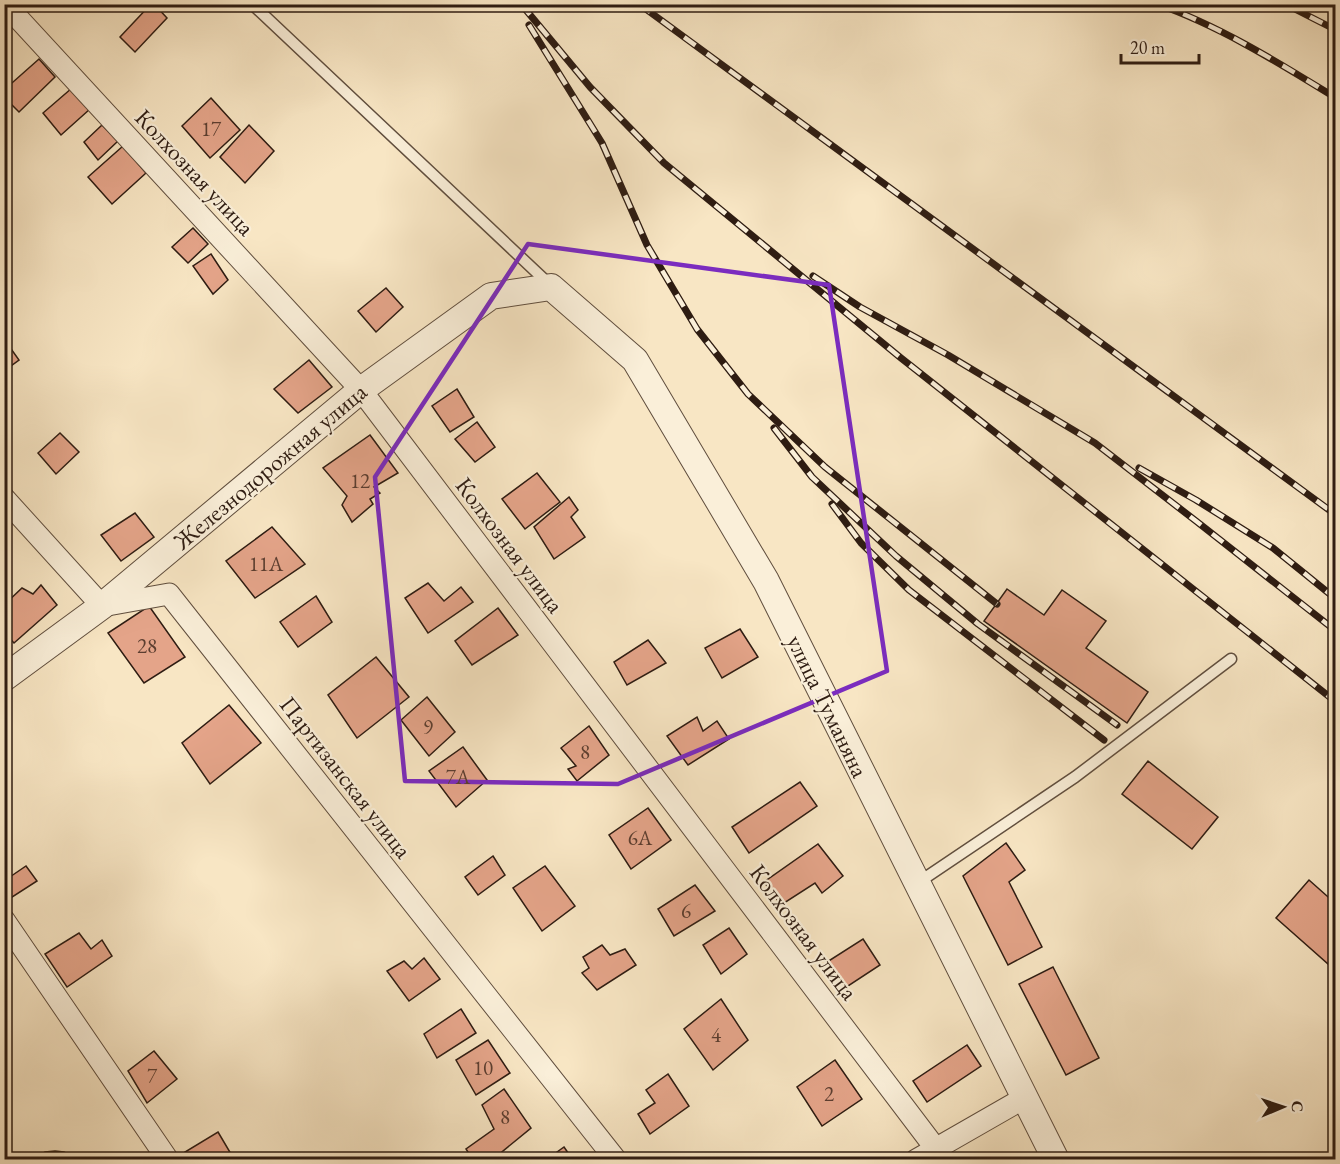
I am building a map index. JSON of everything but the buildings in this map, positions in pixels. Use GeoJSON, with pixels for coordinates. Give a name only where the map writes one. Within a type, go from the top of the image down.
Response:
{"type":"FeatureCollection","features":[{"type":"Feature","properties":{"kind":"street","name":"Колхозная улица"},"geometry":{"type":"LineString","coordinates":[[5,4],[362,390],[936,1149]]}},
{"type":"Feature","properties":{"kind":"street","name":"Железнодорожная улица"},"geometry":{"type":"LineString","coordinates":[[4,678],[102,606],[362,390],[491,296],[551,286]]}},
{"type":"Feature","properties":{"kind":"street","name":"улица Туманяна"},"geometry":{"type":"LineString","coordinates":[[551,286],[635,360],[766,581],[1056,1160]]}},
{"type":"Feature","properties":{"kind":"street"},"geometry":{"type":"LineString","coordinates":[[4,498],[102,606]]}},
{"type":"Feature","properties":{"kind":"street","name":"Партизанская улица"},"geometry":{"type":"LineString","coordinates":[[102,606],[169,594],[616,1160]]}},
{"type":"Feature","properties":{"kind":"street"},"geometry":{"type":"LineString","coordinates":[[4,920],[168,1160]]}},
{"type":"Feature","properties":{"kind":"street"},"geometry":{"type":"LineString","coordinates":[[916,1160],[1026,1098]]}},
{"type":"Feature","properties":{"kind":"lane"},"geometry":{"type":"LineString","coordinates":[[252,4],[551,286]]}},
{"type":"Feature","properties":{"kind":"lane"},"geometry":{"type":"LineString","coordinates":[[916,884],[1075,777],[1232,659]]}},
{"type":"Feature","properties":{"kind":"highlighted area"},"geometry":{"type":"Polygon","coordinates":[[[528,244],[829,285],[887,671],[618,784],[405,781],[375,477],[528,244]]]}},
{"type":"Feature","properties":{"kind":"railway"},"geometry":{"type":"LineString","coordinates":[[521,4],[590,87],[664,163],[901,358],[1336,702]]}},
{"type":"Feature","properties":{"kind":"railway"},"geometry":{"type":"LineString","coordinates":[[639,4],[1336,515]]}},
{"type":"Feature","properties":{"kind":"railway"},"geometry":{"type":"LineString","coordinates":[[1157,4],[1226,34],[1336,98]]}},
{"type":"Feature","properties":{"kind":"railway"},"geometry":{"type":"LineString","coordinates":[[1285,4],[1336,30]]}},
{"type":"Feature","properties":{"kind":"railway"},"geometry":{"type":"LineString","coordinates":[[529,25],[602,143],[647,245],[697,329],[748,394],[825,467],[997,604]]}},
{"type":"Feature","properties":{"kind":"railway"},"geometry":{"type":"LineString","coordinates":[[813,276],[860,307],[948,355],[1095,443],[1336,631]]}},
{"type":"Feature","properties":{"kind":"railway"},"geometry":{"type":"LineString","coordinates":[[774,428],[812,477],[896,556],[978,624],[1117,725]]}},
{"type":"Feature","properties":{"kind":"railway"},"geometry":{"type":"LineString","coordinates":[[1139,468],[1273,548],[1336,599]]}},
{"type":"Feature","properties":{"kind":"railway"},"geometry":{"type":"LineString","coordinates":[[832,504],[861,543],[909,590],[1104,740]]}}]}
